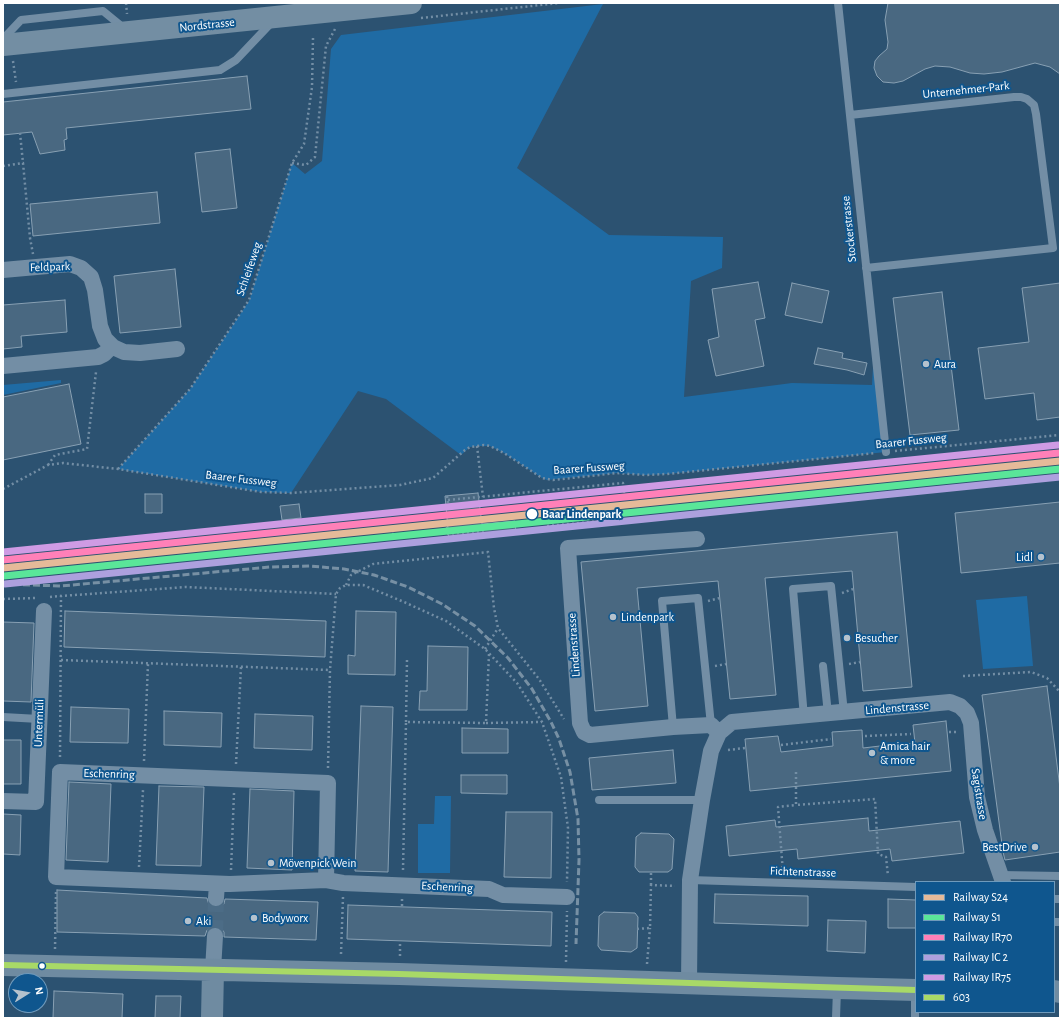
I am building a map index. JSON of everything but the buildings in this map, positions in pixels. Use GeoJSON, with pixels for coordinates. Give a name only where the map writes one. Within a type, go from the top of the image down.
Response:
{"type":"FeatureCollection","features":[{"type":"Feature","properties":{"kind":"main road","name":"Nordstrasse"},"geometry":{"type":"LineString","coordinates":[[6,43],[128,24],[416,11]]}},
{"type":"Feature","properties":{"kind":"main road"},"geometry":{"type":"LineString","coordinates":[[3,965],[341,973],[915,990]]}},
{"type":"Feature","properties":{"kind":"main road"},"geometry":{"type":"LineString","coordinates":[[212,1018],[214,970]]}},
{"type":"Feature","properties":{"kind":"street","name":"Feldpark"},"geometry":{"type":"LineString","coordinates":[[3,270],[70,264],[82,268],[91,277],[95,290],[100,326],[105,339],[112,346]]}},
{"type":"Feature","properties":{"kind":"street"},"geometry":{"type":"LineString","coordinates":[[3,366],[98,357],[104,354],[112,346],[124,352],[140,353],[177,349]]}},
{"type":"Feature","properties":{"kind":"street","name":"Lindenstrasse"},"geometry":{"type":"LineString","coordinates":[[584,732],[580,723],[568,548],[697,539]]}},
{"type":"Feature","properties":{"kind":"street","name":"Untermüli"},"geometry":{"type":"LineString","coordinates":[[3,801],[36,802],[43,602]]}},
{"type":"Feature","properties":{"kind":"street","name":"Lindenstrasse"},"geometry":{"type":"LineString","coordinates":[[689,984],[690,884],[702,800],[715,729],[732,722],[844,713],[950,702],[960,706]]}},
{"type":"Feature","properties":{"kind":"street","name":"Sagistrasse"},"geometry":{"type":"LineString","coordinates":[[960,706],[967,713],[971,723],[977,797],[985,830],[1002,878]]}},
{"type":"Feature","properties":{"kind":"street"},"geometry":{"type":"LineString","coordinates":[[584,732],[590,735],[673,727],[715,729]]}},
{"type":"Feature","properties":{"kind":"street"},"geometry":{"type":"LineString","coordinates":[[56,878],[60,772]]}},
{"type":"Feature","properties":{"kind":"street","name":"Eschenring"},"geometry":{"type":"LineString","coordinates":[[60,772],[328,783]]}},
{"type":"Feature","properties":{"kind":"street"},"geometry":{"type":"LineString","coordinates":[[326,880],[328,783]]}},
{"type":"Feature","properties":{"kind":"street","name":"Eschenring"},"geometry":{"type":"LineString","coordinates":[[56,878],[216,891],[326,880],[343,883],[489,889],[503,895],[567,897]]}},
{"type":"Feature","properties":{"kind":"street"},"geometry":{"type":"LineString","coordinates":[[214,970],[215,936]]}},
{"type":"Feature","properties":{"kind":"lane","name":"Stockerstrasse"},"geometry":{"type":"LineString","coordinates":[[838,3],[886,452]]}},
{"type":"Feature","properties":{"kind":"lane"},"geometry":{"type":"LineString","coordinates":[[3,94],[220,70],[236,60],[260,33],[277,18]]}},
{"type":"Feature","properties":{"kind":"lane","name":"Unternehmer-Park"},"geometry":{"type":"LineString","coordinates":[[850,115],[1014,97],[1027,99],[1034,105],[1036,114],[1057,248],[866,268]]}},
{"type":"Feature","properties":{"kind":"lane"},"geometry":{"type":"LineString","coordinates":[[804,716],[793,589],[831,586],[844,713]]}},
{"type":"Feature","properties":{"kind":"lane"},"geometry":{"type":"LineString","coordinates":[[673,727],[662,601],[698,598],[715,729]]}},
{"type":"Feature","properties":{"kind":"lane"},"geometry":{"type":"LineString","coordinates":[[823,666],[828,714]]}},
{"type":"Feature","properties":{"kind":"lane"},"geometry":{"type":"LineString","coordinates":[[3,717],[39,718]]}},
{"type":"Feature","properties":{"kind":"lane"},"geometry":{"type":"LineString","coordinates":[[599,800],[702,800]]}},
{"type":"Feature","properties":{"kind":"lane"},"geometry":{"type":"LineString","coordinates":[[1002,878],[1060,876]]}},
{"type":"Feature","properties":{"kind":"lane","name":"Fichtenstrasse"},"geometry":{"type":"LineString","coordinates":[[690,884],[784,883],[915,888]]}},
{"type":"Feature","properties":{"kind":"lane"},"geometry":{"type":"LineString","coordinates":[[836,1018],[837,988]]}},
{"type":"Feature","properties":{"kind":"path"},"geometry":{"type":"LineString","coordinates":[[126,3],[128,24]]}},
{"type":"Feature","properties":{"kind":"path"},"geometry":{"type":"LineString","coordinates":[[416,11],[559,3]]}},
{"type":"Feature","properties":{"kind":"path"},"geometry":{"type":"LineString","coordinates":[[292,163],[306,165],[315,157],[326,46],[336,28]]}},
{"type":"Feature","properties":{"kind":"path","name":"Schleifeweg"},"geometry":{"type":"LineString","coordinates":[[118,469],[190,389],[249,300],[292,163],[304,144],[312,87],[313,38]]}},
{"type":"Feature","properties":{"kind":"path"},"geometry":{"type":"LineString","coordinates":[[6,43],[17,92]]}},
{"type":"Feature","properties":{"kind":"path"},"geometry":{"type":"LineString","coordinates":[[20,133],[30,238]]}},
{"type":"Feature","properties":{"kind":"path"},"geometry":{"type":"LineString","coordinates":[[3,166],[23,163]]}},
{"type":"Feature","properties":{"kind":"path"},"geometry":{"type":"LineString","coordinates":[[48,465],[55,455],[87,449],[98,357]]}},
{"type":"Feature","properties":{"kind":"path","name":"Baarer Fussweg"},"geometry":{"type":"LineString","coordinates":[[3,489],[48,465],[63,463],[118,469],[261,492],[291,493],[400,485],[433,478],[465,450],[484,445],[496,448],[542,478],[554,480],[617,473],[645,475],[668,474],[1060,435]]}},
{"type":"Feature","properties":{"kind":"path"},"geometry":{"type":"LineString","coordinates":[[477,446],[483,497]]}},
{"type":"Feature","properties":{"kind":"path"},"geometry":{"type":"LineString","coordinates":[[448,500],[623,484],[624,493]]}},
{"type":"Feature","properties":{"kind":"path"},"geometry":{"type":"LineString","coordinates":[[447,496],[448,510]]}},
{"type":"Feature","properties":{"kind":"path"},"geometry":{"type":"LineString","coordinates":[[620,510],[621,525]]}},
{"type":"Feature","properties":{"kind":"path"},"geometry":{"type":"LineString","coordinates":[[547,526],[621,519]]}},
{"type":"Feature","properties":{"kind":"path"},"geometry":{"type":"LineString","coordinates":[[447,527],[448,542]]}},
{"type":"Feature","properties":{"kind":"path"},"geometry":{"type":"LineString","coordinates":[[447,534],[486,531]]}},
{"type":"Feature","properties":{"kind":"path"},"geometry":{"type":"LineString","coordinates":[[346,585],[351,575],[373,564],[488,552],[494,608],[498,628],[539,679],[571,730],[584,732]]}},
{"type":"Feature","properties":{"kind":"path"},"geometry":{"type":"LineString","coordinates":[[328,783],[330,670],[336,594],[340,588],[346,585],[362,585],[404,602],[446,621],[485,649],[517,683],[542,722],[561,777],[568,828],[566,980]]}},
{"type":"Feature","properties":{"kind":"path"},"geometry":{"type":"LineString","coordinates":[[3,599],[43,602],[62,596],[186,587],[336,594]]}},
{"type":"Feature","properties":{"kind":"path"},"geometry":{"type":"LineString","coordinates":[[60,772],[62,596]]}},
{"type":"Feature","properties":{"kind":"path"},"geometry":{"type":"LineString","coordinates":[[485,649],[498,628]]}},
{"type":"Feature","properties":{"kind":"path"},"geometry":{"type":"LineString","coordinates":[[486,723],[489,654]]}},
{"type":"Feature","properties":{"kind":"path"},"geometry":{"type":"LineString","coordinates":[[402,906],[407,659]]}},
{"type":"Feature","properties":{"kind":"path"},"geometry":{"type":"LineString","coordinates":[[61,660],[330,670]]}},
{"type":"Feature","properties":{"kind":"path"},"geometry":{"type":"LineString","coordinates":[[963,676],[1031,672],[1047,678],[1060,692]]}},
{"type":"Feature","properties":{"kind":"path"},"geometry":{"type":"LineString","coordinates":[[406,722],[542,722]]}},
{"type":"Feature","properties":{"kind":"path"},"geometry":{"type":"LineString","coordinates":[[865,736],[911,734]]}},
{"type":"Feature","properties":{"kind":"path"},"geometry":{"type":"LineString","coordinates":[[781,744],[831,739]]}},
{"type":"Feature","properties":{"kind":"path"},"geometry":{"type":"LineString","coordinates":[[796,772],[796,805]]}},
{"type":"Feature","properties":{"kind":"path"},"geometry":{"type":"LineString","coordinates":[[784,883],[778,807],[875,799],[878,854],[886,857],[889,887]]}},
{"type":"Feature","properties":{"kind":"path"},"geometry":{"type":"LineString","coordinates":[[646,982],[650,928],[651,872]]}},
{"type":"Feature","properties":{"kind":"path"},"geometry":{"type":"LineString","coordinates":[[54,966],[56,878]]}},
{"type":"Feature","properties":{"kind":"path"},"geometry":{"type":"LineString","coordinates":[[341,973],[343,883]]}},
{"type":"Feature","properties":{"kind":"path"},"geometry":{"type":"LineString","coordinates":[[651,885],[690,884]]}},
{"type":"Feature","properties":{"kind":"path"},"geometry":{"type":"LineString","coordinates":[[637,929],[650,928]]}},
{"type":"Feature","properties":{"kind":"path"},"geometry":{"type":"LineString","coordinates":[[400,941],[400,956]]}},
{"type":"Feature","properties":{"kind":"shaded area"},"geometry":{"type":"Polygon","coordinates":[[[603,4],[517,168],[609,235],[723,237],[722,268],[691,281],[684,397],[792,383],[872,385],[874,348],[886,452],[667,474],[645,475],[617,473],[547,480],[490,446],[470,447],[461,455],[386,399],[358,391],[291,493],[261,492],[118,469],[190,389],[249,301],[292,163],[305,174],[322,161],[331,49],[341,35],[603,4]]]}},
{"type":"Feature","properties":{"kind":"shaded area"},"geometry":{"type":"Polygon","coordinates":[[[61,380],[61,383],[3,395],[3,385],[61,380]]]}},
{"type":"Feature","properties":{"kind":"shaded area"},"geometry":{"type":"Polygon","coordinates":[[[1027,596],[1033,666],[983,669],[976,600],[1027,596]]]}},
{"type":"Feature","properties":{"kind":"shaded area"},"geometry":{"type":"Polygon","coordinates":[[[435,796],[451,796],[450,873],[418,873],[418,824],[434,824],[435,796]]]}},
{"type":"Feature","properties":{"kind":"tunnel"},"geometry":{"type":"LineString","coordinates":[[215,936],[216,898]]}},
{"type":"Feature","properties":{"kind":"railway"},"geometry":{"type":"LineString","coordinates":[[3,584],[61,586],[270,567],[310,566],[344,569],[374,575],[408,587],[442,604],[475,626],[508,658],[532,689],[559,739],[570,772],[578,819],[579,860],[576,944]]}},
{"type":"Feature","properties":{"kind":"rail line","name":"IR75"},"geometry":{"type":"LineString","coordinates":[[3,552],[1058,445]]}},
{"type":"Feature","properties":{"kind":"rail line","name":"IR70"},"geometry":{"type":"LineString","coordinates":[[3,560],[1059,453]]}},
{"type":"Feature","properties":{"kind":"rail line","name":"S24"},"geometry":{"type":"LineString","coordinates":[[3,568],[1060,461]]}},
{"type":"Feature","properties":{"kind":"rail line","name":"S1"},"geometry":{"type":"LineString","coordinates":[[4,576],[1060,469]]}},
{"type":"Feature","properties":{"kind":"transit line"},"geometry":{"type":"LineString","coordinates":[[5,584],[1060,477]]}},
{"type":"Feature","properties":{"kind":"transit line","name":"603"},"geometry":{"type":"LineString","coordinates":[[3,965],[399,974],[915,990]]}},
{"type":"Feature","properties":{"kind":"place","name":"Aura"},"geometry":{"type":"Point","coordinates":[926,364]}},
{"type":"Feature","properties":{"kind":"place","name":"Baar Lindenpark"},"geometry":{"type":"Point","coordinates":[532,514]}},
{"type":"Feature","properties":{"kind":"place","name":"Lidl"},"geometry":{"type":"Point","coordinates":[1041,557]}},
{"type":"Feature","properties":{"kind":"place","name":"Lindenpark"},"geometry":{"type":"Point","coordinates":[613,617]}},
{"type":"Feature","properties":{"kind":"place","name":"Besucher"},"geometry":{"type":"Point","coordinates":[847,638]}},
{"type":"Feature","properties":{"kind":"place","name":"Amica hair & more"},"geometry":{"type":"Point","coordinates":[872,753]}},
{"type":"Feature","properties":{"kind":"place","name":"BestDrive"},"geometry":{"type":"Point","coordinates":[1035,847]}},
{"type":"Feature","properties":{"kind":"place","name":"Mövenpick Wein"},"geometry":{"type":"Point","coordinates":[271,863]}},
{"type":"Feature","properties":{"kind":"place","name":"Bodyworx"},"geometry":{"type":"Point","coordinates":[254,918]}},
{"type":"Feature","properties":{"kind":"place","name":"Aki"},"geometry":{"type":"Point","coordinates":[188,921]}}]}
